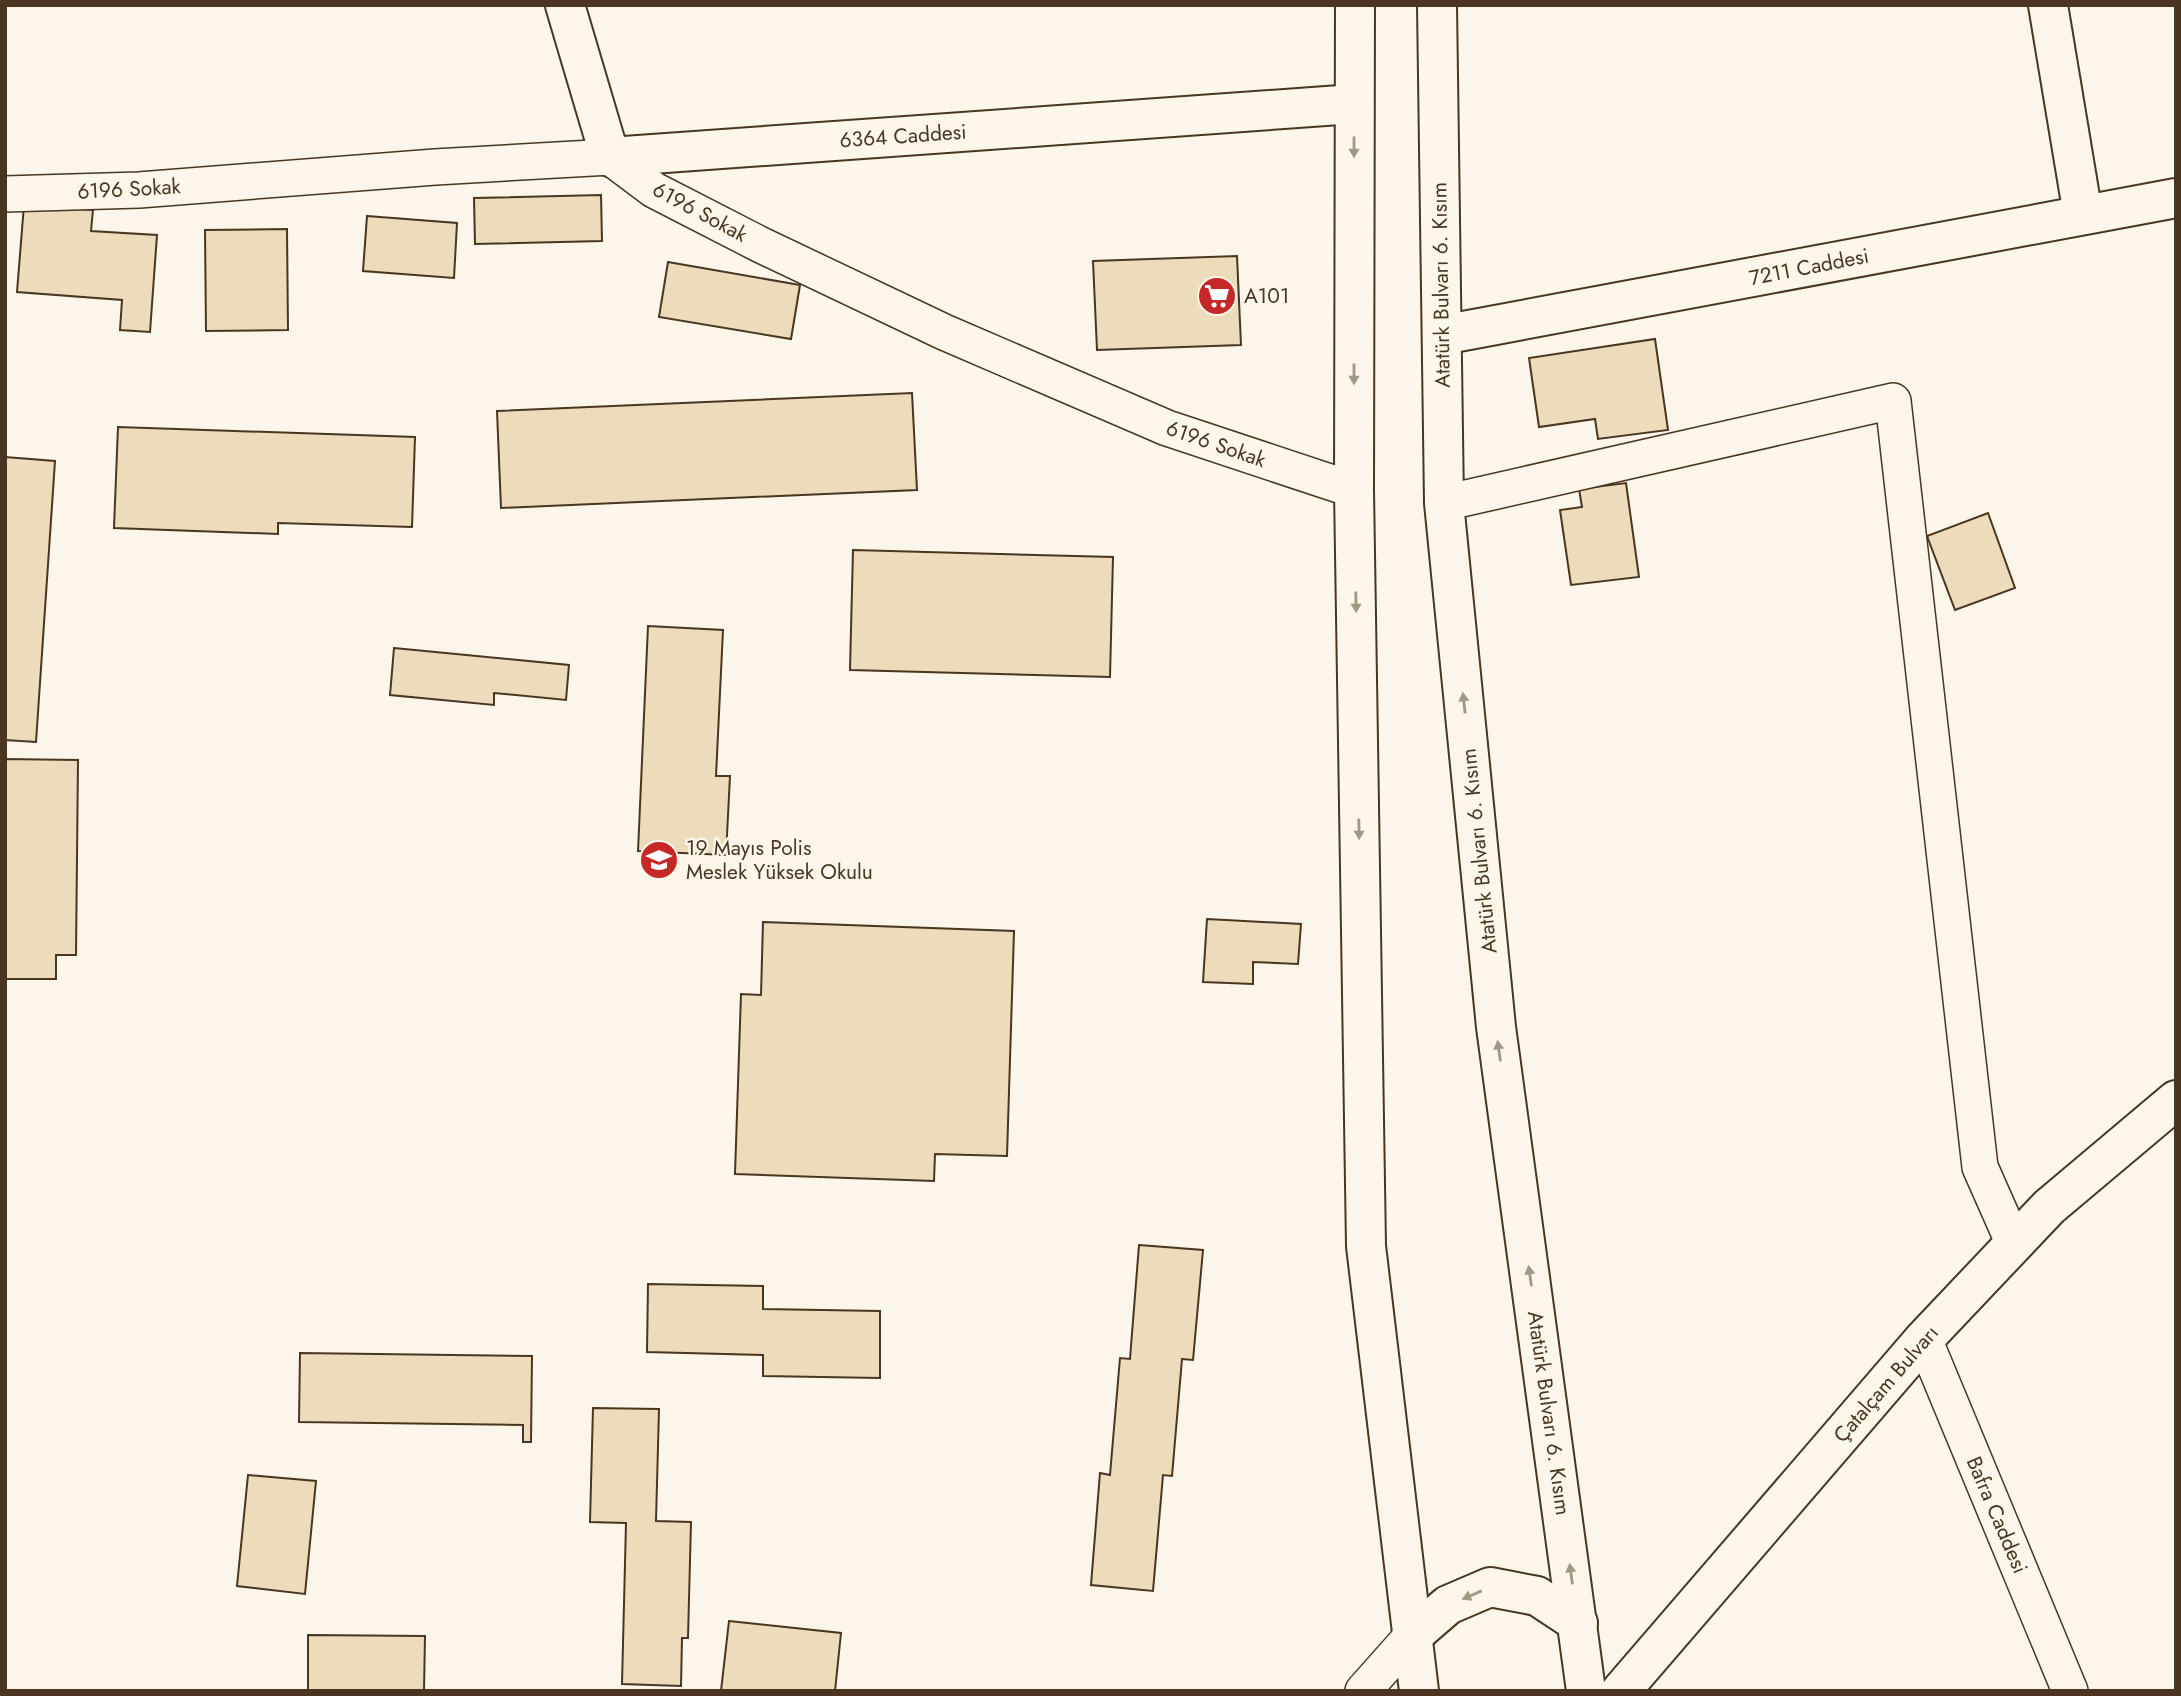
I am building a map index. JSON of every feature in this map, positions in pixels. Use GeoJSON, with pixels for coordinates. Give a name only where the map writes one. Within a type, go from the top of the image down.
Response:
{"type":"FeatureCollection","features":[{"type":"Feature","properties":{"kind":"main road"},"geometry":{"type":"LineString","coordinates":[[565,5],[610,157]]}},
{"type":"Feature","properties":{"kind":"main road"},"geometry":{"type":"LineString","coordinates":[[1355,5],[1354,490],[1366,1245],[1419,1691]]}},
{"type":"Feature","properties":{"kind":"main road","name":"Atatürk Bulvarı 6. Kısım"},"geometry":{"type":"LineString","coordinates":[[1437,5],[1444,503],[1496,1027],[1587,1691]]}},
{"type":"Feature","properties":{"kind":"main road"},"geometry":{"type":"LineString","coordinates":[[2048,5],[2084,215]]}},
{"type":"Feature","properties":{"kind":"main road","name":"6364 Caddesi"},"geometry":{"type":"LineString","coordinates":[[610,157],[1354,104]]}},
{"type":"Feature","properties":{"kind":"main road","name":"7211 Caddesi"},"geometry":{"type":"LineString","coordinates":[[1442,335],[2176,198]]}},
{"type":"Feature","properties":{"kind":"main road","name":"Çatalçam Bulvarı"},"geometry":{"type":"LineString","coordinates":[[1621,1691],[1924,1339],[2049,1207],[2176,1100]]}},
{"type":"Feature","properties":{"kind":"main road"},"geometry":{"type":"LineString","coordinates":[[1411,1637],[1448,1605],[1490,1587],[1537,1596],[1578,1623]]}},
{"type":"Feature","properties":{"kind":"street","name":"6196 Sokak"},"geometry":{"type":"LineString","coordinates":[[5,194],[139,190],[435,167],[610,157],[654,190],[761,245],[944,332],[1167,428],[1354,490]]}},
{"type":"Feature","properties":{"kind":"street"},"geometry":{"type":"LineString","coordinates":[[1444,503],[1893,401],[1980,1167],[2014,1244]]}},
{"type":"Feature","properties":{"kind":"street","name":"Bafra Caddesi"},"geometry":{"type":"LineString","coordinates":[[1924,1339],[2070,1691]]}},
{"type":"Feature","properties":{"kind":"street"},"geometry":{"type":"LineString","coordinates":[[1363,1691],[1411,1637]]}},
{"type":"Feature","properties":{"kind":"building"},"geometry":{"type":"Polygon","coordinates":[[[601,195],[602,241],[475,244],[474,198],[601,195]]]}},
{"type":"Feature","properties":{"kind":"building"},"geometry":{"type":"Polygon","coordinates":[[[24,205],[93,210],[91,231],[157,235],[150,332],[120,330],[122,300],[17,292],[24,205]]]}},
{"type":"Feature","properties":{"kind":"building"},"geometry":{"type":"Polygon","coordinates":[[[367,216],[457,223],[454,278],[363,271],[367,216]]]}},
{"type":"Feature","properties":{"kind":"building"},"geometry":{"type":"Polygon","coordinates":[[[287,229],[288,330],[206,331],[205,230],[287,229]]]}},
{"type":"Feature","properties":{"kind":"building"},"geometry":{"type":"Polygon","coordinates":[[[1237,256],[1241,345],[1097,350],[1093,261],[1237,256]]]}},
{"type":"Feature","properties":{"kind":"building"},"geometry":{"type":"Polygon","coordinates":[[[668,262],[800,285],[791,339],[659,317],[668,262]]]}},
{"type":"Feature","properties":{"kind":"building"},"geometry":{"type":"Polygon","coordinates":[[[1655,339],[1668,430],[1598,439],[1595,419],[1539,427],[1529,358],[1655,339]]]}},
{"type":"Feature","properties":{"kind":"building"},"geometry":{"type":"Polygon","coordinates":[[[912,393],[917,490],[501,508],[497,411],[912,393]]]}},
{"type":"Feature","properties":{"kind":"building"},"geometry":{"type":"Polygon","coordinates":[[[118,427],[415,437],[412,527],[278,523],[278,534],[114,528],[118,427]]]}},
{"type":"Feature","properties":{"kind":"building"},"geometry":{"type":"Polygon","coordinates":[[[5,457],[55,461],[36,742],[5,740],[5,457]]]}},
{"type":"Feature","properties":{"kind":"building"},"geometry":{"type":"Polygon","coordinates":[[[1626,483],[1639,577],[1571,585],[1560,510],[1582,507],[1579,489],[1626,483]]]}},
{"type":"Feature","properties":{"kind":"building"},"geometry":{"type":"Polygon","coordinates":[[[1988,513],[2015,588],[1955,610],[1927,536],[1988,513]]]}},
{"type":"Feature","properties":{"kind":"building"},"geometry":{"type":"Polygon","coordinates":[[[853,550],[1113,557],[1110,677],[850,670],[853,550]]]}},
{"type":"Feature","properties":{"kind":"building"},"geometry":{"type":"Polygon","coordinates":[[[648,626],[723,630],[716,776],[730,776],[726,855],[638,851],[648,626]]]}},
{"type":"Feature","properties":{"kind":"building"},"geometry":{"type":"Polygon","coordinates":[[[394,648],[569,665],[566,700],[494,693],[494,705],[390,695],[394,648]]]}},
{"type":"Feature","properties":{"kind":"building"},"geometry":{"type":"Polygon","coordinates":[[[5,759],[78,760],[76,955],[56,955],[56,979],[5,979],[5,759]]]}},
{"type":"Feature","properties":{"kind":"building"},"geometry":{"type":"Polygon","coordinates":[[[1207,919],[1301,924],[1298,964],[1253,962],[1253,984],[1203,982],[1207,919]]]}},
{"type":"Feature","properties":{"kind":"building"},"geometry":{"type":"Polygon","coordinates":[[[763,922],[1014,931],[1007,1156],[935,1154],[934,1181],[735,1174],[741,994],[761,995],[763,922]]]}},
{"type":"Feature","properties":{"kind":"building"},"geometry":{"type":"Polygon","coordinates":[[[1139,1245],[1203,1250],[1193,1360],[1182,1359],[1172,1476],[1163,1475],[1153,1591],[1091,1585],[1100,1473],[1110,1475],[1120,1358],[1130,1359],[1139,1245]]]}},
{"type":"Feature","properties":{"kind":"building"},"geometry":{"type":"Polygon","coordinates":[[[648,1284],[763,1286],[763,1309],[880,1311],[880,1378],[763,1376],[763,1355],[647,1352],[648,1284]]]}},
{"type":"Feature","properties":{"kind":"building"},"geometry":{"type":"Polygon","coordinates":[[[300,1353],[532,1356],[531,1442],[523,1442],[523,1425],[299,1422],[300,1353]]]}},
{"type":"Feature","properties":{"kind":"building"},"geometry":{"type":"Polygon","coordinates":[[[593,1408],[659,1409],[656,1521],[691,1522],[688,1638],[682,1638],[681,1686],[622,1684],[626,1523],[590,1522],[593,1408]]]}},
{"type":"Feature","properties":{"kind":"building"},"geometry":{"type":"Polygon","coordinates":[[[248,1475],[316,1481],[305,1594],[237,1586],[248,1475]]]}},
{"type":"Feature","properties":{"kind":"building"},"geometry":{"type":"Polygon","coordinates":[[[729,1621],[841,1633],[835,1691],[721,1691],[729,1621]]]}},
{"type":"Feature","properties":{"kind":"building"},"geometry":{"type":"Polygon","coordinates":[[[308,1635],[425,1636],[424,1691],[308,1691],[308,1635]]]}},
{"type":"Feature","properties":{"kind":"place","name":"A101"},"geometry":{"type":"Point","coordinates":[1217,296]}},
{"type":"Feature","properties":{"kind":"place","name":"19 Mayıs Polis Meslek Yüksek Okulu"},"geometry":{"type":"Point","coordinates":[659,860]}}]}
